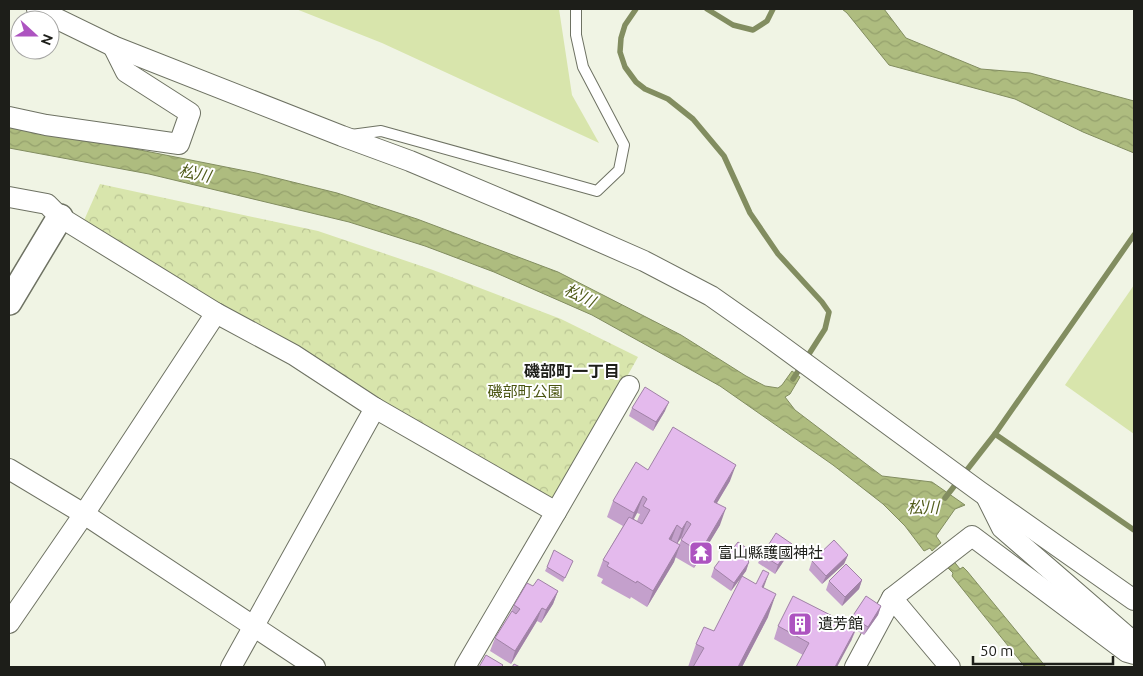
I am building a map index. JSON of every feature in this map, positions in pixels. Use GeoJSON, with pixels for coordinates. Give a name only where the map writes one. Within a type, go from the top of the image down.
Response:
{"type":"FeatureCollection","features":[{"type":"Feature","properties":{"kind":"street"},"geometry":{"type":"LineString","coordinates":[[37,9],[113,46],[410,161],[562,225],[644,261],[711,296],[986,496],[1134,600]]}},
{"type":"Feature","properties":{"kind":"street"},"geometry":{"type":"LineString","coordinates":[[9,117],[46,125],[179,144],[190,113],[126,72],[113,46]]}},
{"type":"Feature","properties":{"kind":"street"},"geometry":{"type":"LineString","coordinates":[[9,197],[46,204],[60,218],[216,312],[294,355],[375,408],[556,512]]}},
{"type":"Feature","properties":{"kind":"street"},"geometry":{"type":"LineString","coordinates":[[9,302],[60,218]]}},
{"type":"Feature","properties":{"kind":"street"},"geometry":{"type":"LineString","coordinates":[[9,623],[84,514],[216,312]]}},
{"type":"Feature","properties":{"kind":"street"},"geometry":{"type":"LineString","coordinates":[[465,667],[629,386]]}},
{"type":"Feature","properties":{"kind":"street"},"geometry":{"type":"LineString","coordinates":[[231,667],[375,408]]}},
{"type":"Feature","properties":{"kind":"street"},"geometry":{"type":"LineString","coordinates":[[9,469],[84,514],[315,667]]}},
{"type":"Feature","properties":{"kind":"street"},"geometry":{"type":"LineString","coordinates":[[986,496],[1002,528],[1134,643]]}},
{"type":"Feature","properties":{"kind":"street"},"geometry":{"type":"LineString","coordinates":[[854,667],[892,598],[972,536],[1127,652],[1134,654]]}},
{"type":"Feature","properties":{"kind":"street"},"geometry":{"type":"LineString","coordinates":[[892,598],[950,667]]}},
{"type":"Feature","properties":{"kind":"lane"},"geometry":{"type":"LineString","coordinates":[[342,136],[381,131],[597,191],[619,170],[624,145],[583,67],[576,35],[576,9]]}},
{"type":"Feature","properties":{"kind":"green space"},"geometry":{"type":"Polygon","coordinates":[[[296,9],[559,9],[572,95],[599,143],[382,43],[296,9]]]}},
{"type":"Feature","properties":{"kind":"green space","name":"磯部町公園"},"geometry":{"type":"Polygon","coordinates":[[[100,184],[318,231],[433,270],[561,319],[638,357],[558,499],[549,501],[82,225],[100,184]]]}},
{"type":"Feature","properties":{"kind":"green space"},"geometry":{"type":"Polygon","coordinates":[[[1134,285],[1134,434],[1065,385],[1134,285]]]}},
{"type":"Feature","properties":{"kind":"water"},"geometry":{"type":"Polygon","coordinates":[[[842,9],[884,9],[906,38],[981,69],[1030,73],[1134,101],[1134,153],[1083,132],[1015,99],[889,65],[842,9]]]}},
{"type":"Feature","properties":{"kind":"water","name":"松川"},"geometry":{"type":"Polygon","coordinates":[[[9,124],[256,173],[337,193],[417,219],[558,272],[681,335],[765,386],[778,388],[792,371],[800,377],[790,394],[785,397],[795,410],[882,476],[932,482],[965,505],[955,509],[936,536],[941,543],[932,551],[930,548],[924,551],[905,526],[883,504],[833,465],[720,386],[592,315],[494,272],[425,246],[349,222],[149,174],[9,148],[9,124]]]}},
{"type":"Feature","properties":{"kind":"water","name":"松川"},"geometry":{"type":"Polygon","coordinates":[[[952,559],[960,569],[963,567],[967,571],[1046,667],[1025,667],[952,576],[953,573],[945,565],[952,559]]]}},
{"type":"Feature","properties":{"kind":"building"},"geometry":{"type":"Polygon","coordinates":[[[645,387],[669,402],[656,422],[632,408],[645,387]]]}},
{"type":"Feature","properties":{"kind":"building","name":"富山縣護國神社"},"geometry":{"type":"Polygon","coordinates":[[[673,427],[736,465],[714,502],[726,508],[700,552],[681,540],[691,524],[687,521],[682,529],[677,525],[669,539],[680,545],[653,591],[607,566],[609,563],[603,560],[629,517],[642,524],[650,510],[643,506],[647,499],[643,496],[634,513],[613,501],[636,462],[648,470],[673,427]]]}},
{"type":"Feature","properties":{"kind":"building"},"geometry":{"type":"Polygon","coordinates":[[[776,533],[792,544],[778,565],[762,555],[776,533]]]}},
{"type":"Feature","properties":{"kind":"building"},"geometry":{"type":"Polygon","coordinates":[[[834,540],[848,555],[826,576],[812,561],[834,540]]]}},
{"type":"Feature","properties":{"kind":"building"},"geometry":{"type":"Polygon","coordinates":[[[738,542],[752,552],[749,562],[734,583],[714,568],[728,549],[731,551],[738,542]]]}},
{"type":"Feature","properties":{"kind":"building"},"geometry":{"type":"Polygon","coordinates":[[[554,550],[573,561],[565,578],[547,567],[554,550]]]}},
{"type":"Feature","properties":{"kind":"building"},"geometry":{"type":"Polygon","coordinates":[[[846,564],[862,580],[845,597],[829,581],[846,564]]]}},
{"type":"Feature","properties":{"kind":"building"},"geometry":{"type":"Polygon","coordinates":[[[763,570],[769,573],[762,587],[776,594],[738,667],[693,667],[704,648],[696,644],[704,627],[714,631],[742,576],[756,584],[763,570]]]}},
{"type":"Feature","properties":{"kind":"building"},"geometry":{"type":"Polygon","coordinates":[[[538,579],[558,591],[546,610],[542,608],[515,651],[495,638],[512,611],[516,614],[520,609],[514,605],[527,583],[533,586],[538,579]]]}},
{"type":"Feature","properties":{"kind":"building","name":"遺芳館"},"geometry":{"type":"Polygon","coordinates":[[[793,596],[856,628],[835,667],[796,667],[809,643],[778,626],[793,596]]]}},
{"type":"Feature","properties":{"kind":"building"},"geometry":{"type":"Polygon","coordinates":[[[866,596],[881,606],[868,627],[852,617],[866,596]]]}},
{"type":"Feature","properties":{"kind":"building"},"geometry":{"type":"Polygon","coordinates":[[[486,655],[503,665],[501,667],[479,667],[486,655]]]}},
{"type":"Feature","properties":{"kind":"waterway"},"geometry":{"type":"LineString","coordinates":[[636,9],[625,25],[621,38],[620,52],[625,67],[636,82],[645,89],[668,99],[693,119],[724,156],[750,213],[778,254],[829,312],[825,329],[793,379]]}},
{"type":"Feature","properties":{"kind":"waterway"},"geometry":{"type":"LineString","coordinates":[[707,9],[733,25],[753,30],[767,21],[773,9]]}},
{"type":"Feature","properties":{"kind":"waterway"},"geometry":{"type":"LineString","coordinates":[[945,498],[995,434],[1134,235]]}},
{"type":"Feature","properties":{"kind":"waterway"},"geometry":{"type":"LineString","coordinates":[[995,434],[1134,530]]}},
{"type":"Feature","properties":{"kind":"place","name":"富山縣護國神社"},"geometry":{"type":"Point","coordinates":[701,553]}},
{"type":"Feature","properties":{"kind":"place","name":"遺芳館"},"geometry":{"type":"Point","coordinates":[800,624]}},
{"type":"Feature","properties":{"kind":"district","name":"磯部町一丁目"},"geometry":{"type":"Point","coordinates":[572,371]}}]}
